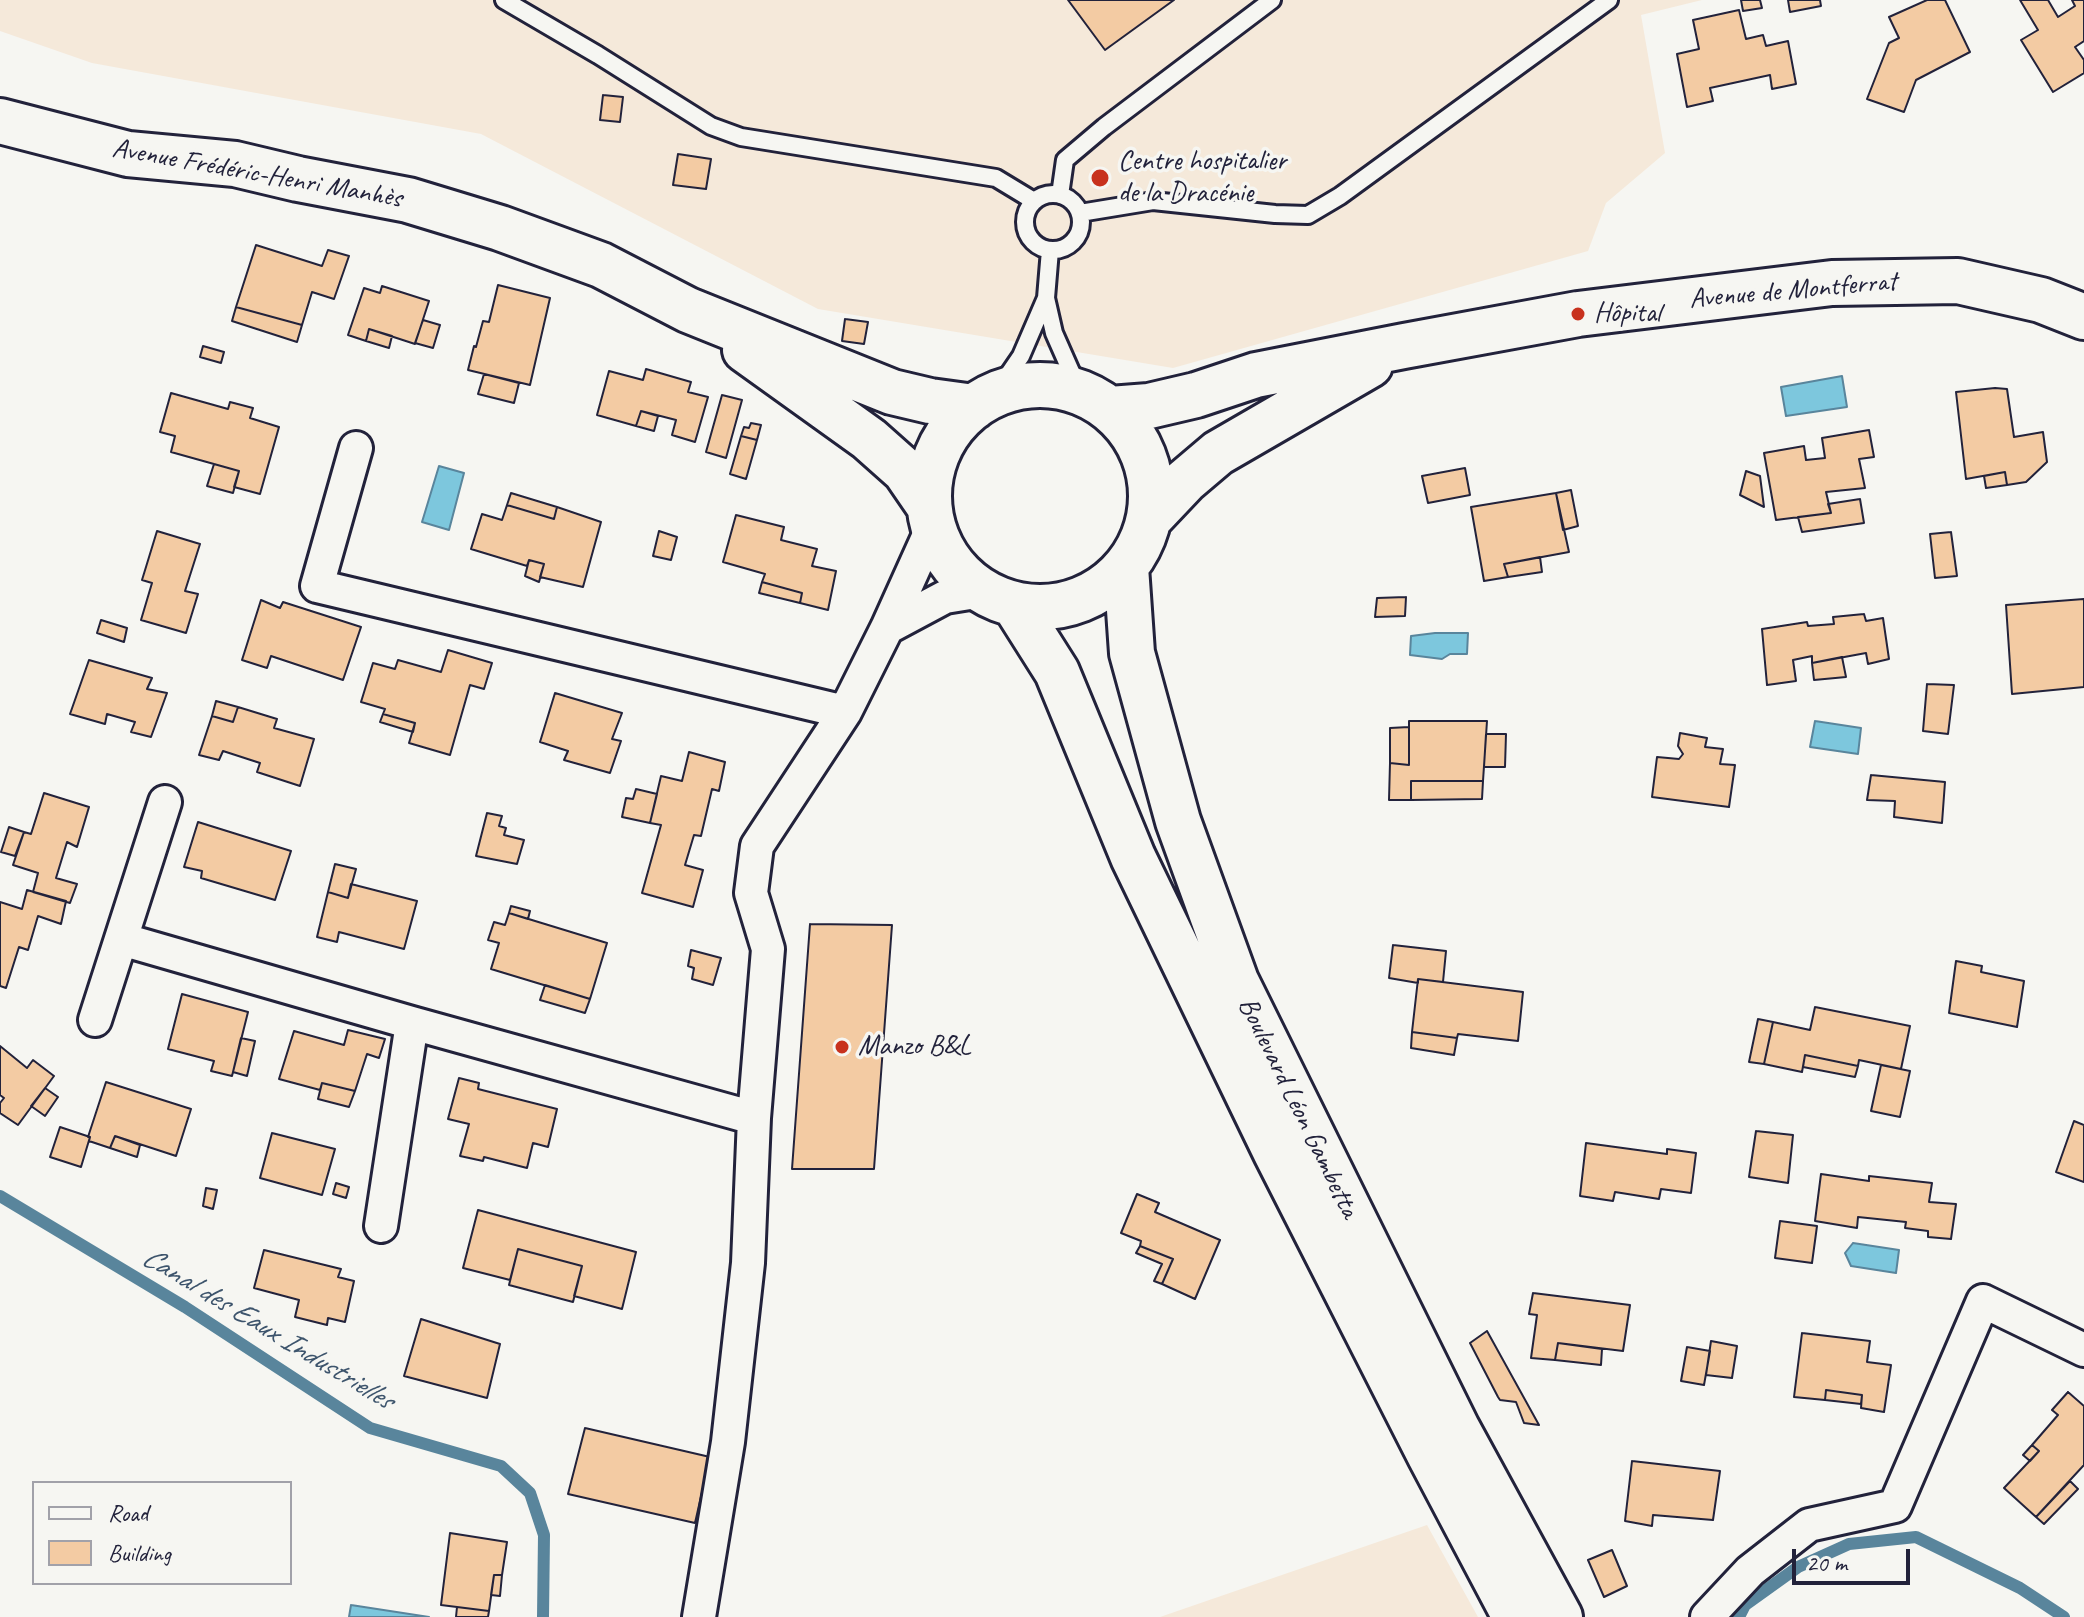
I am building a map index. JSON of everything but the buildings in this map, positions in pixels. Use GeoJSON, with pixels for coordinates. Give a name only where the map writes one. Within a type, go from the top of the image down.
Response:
{"type":"FeatureCollection","features":[{"type":"Feature","properties":{"kind":"main road","name":"Avenue Frédéric-Henri Manhès"},"geometry":{"type":"LineString","coordinates":[[0,121],[128,154],[235,164],[408,200],[500,228],[601,265],[688,310]]}},
{"type":"Feature","properties":{"kind":"main road","name":"Avenue de Montferrat"},"geometry":{"type":"LineString","coordinates":[[1095,401],[1149,406],[1196,395],[1256,375],[1404,346],[1623,308],[1832,283],[1958,281],[2041,300],[2084,317]]}},
{"type":"Feature","properties":{"kind":"main road"},"geometry":{"type":"LineString","coordinates":[[688,310],[892,392],[930,401],[984,400],[1023,386],[1052,385],[1095,401],[1131,432],[1145,459],[1151,489],[1149,519],[1140,545],[1126,567],[1103,588],[1075,601],[1045,607],[998,598],[960,574],[944,552],[931,516],[905,471],[869,439],[688,310]]}},
{"type":"Feature","properties":{"kind":"main road"},"geometry":{"type":"LineString","coordinates":[[1149,519],[1185,481],[1218,453],[1404,346]]}},
{"type":"Feature","properties":{"kind":"main road"},"geometry":{"type":"LineString","coordinates":[[931,516],[930,478],[939,451],[953,426],[984,400]]}},
{"type":"Feature","properties":{"kind":"main road","name":"Boulevard Léon Gambetta"},"geometry":{"type":"LineString","coordinates":[[1126,567],[1132,653],[1178,821],[1236,981],[1457,1428],[1560,1617]]}},
{"type":"Feature","properties":{"kind":"main road","name":"Boulevard Léon Gambetta"},"geometry":{"type":"LineString","coordinates":[[998,598],[1057,672],[1133,857],[1276,1153],[1515,1617]]}},
{"type":"Feature","properties":{"kind":"street"},"geometry":{"type":"LineString","coordinates":[[356,448],[317,586],[845,712]]}},
{"type":"Feature","properties":{"kind":"street"},"geometry":{"type":"LineString","coordinates":[[699,1617],[728,1442],[747,1278],[754,1118],[768,949],[751,893],[757,846],[845,712],[887,628],[931,516]]}},
{"type":"Feature","properties":{"kind":"street"},"geometry":{"type":"LineString","coordinates":[[887,628],[945,597],[998,598]]}},
{"type":"Feature","properties":{"kind":"street"},"geometry":{"type":"LineString","coordinates":[[95,1020],[165,802]]}},
{"type":"Feature","properties":{"kind":"street"},"geometry":{"type":"LineString","coordinates":[[121,939],[754,1118]]}},
{"type":"Feature","properties":{"kind":"street"},"geometry":{"type":"LineString","coordinates":[[381,1226],[412,1023]]}},
{"type":"Feature","properties":{"kind":"street"},"geometry":{"type":"LineString","coordinates":[[1707,1617],[1750,1571],[1809,1525],[1895,1506],[1983,1301],[2084,1350]]}},
{"type":"Feature","properties":{"kind":"lane"},"geometry":{"type":"LineString","coordinates":[[504,0],[711,126],[741,137],[996,178],[1034,201]]}},
{"type":"Feature","properties":{"kind":"lane"},"geometry":{"type":"LineString","coordinates":[[1060,195],[1065,160],[1272,0]]}},
{"type":"Feature","properties":{"kind":"lane"},"geometry":{"type":"LineString","coordinates":[[1080,213],[1153,201],[1308,215],[1340,196],[1609,0]]}},
{"type":"Feature","properties":{"kind":"lane"},"geometry":{"type":"LineString","coordinates":[[1050,194],[1060,195],[1075,205],[1081,223],[1074,240],[1067,246],[1050,250],[1034,242],[1028,235],[1026,217],[1034,201],[1050,194]]}},
{"type":"Feature","properties":{"kind":"lane"},"geometry":{"type":"LineString","coordinates":[[1050,250],[1046,298],[1054,333],[1095,401]]}},
{"type":"Feature","properties":{"kind":"lane"},"geometry":{"type":"LineString","coordinates":[[984,400],[1021,356],[1046,298]]}},
{"type":"Feature","properties":{"kind":"shaded area","name":"Centre hospitalier de la Dracénie"},"geometry":{"type":"Polygon","coordinates":[[[0,0],[1702,0],[1641,15],[1665,153],[1606,203],[1588,251],[1173,368],[818,309],[481,134],[92,63],[0,31],[0,0]]]}},
{"type":"Feature","properties":{"kind":"shaded area"},"geometry":{"type":"Polygon","coordinates":[[[1427,1525],[1478,1617],[1160,1617],[1427,1525]]]}},
{"type":"Feature","properties":{"kind":"water"},"geometry":{"type":"Polygon","coordinates":[[[1842,376],[1847,407],[1786,416],[1781,387],[1842,376]]]}},
{"type":"Feature","properties":{"kind":"water"},"geometry":{"type":"Polygon","coordinates":[[[439,466],[464,473],[449,530],[422,522],[439,466]]]}},
{"type":"Feature","properties":{"kind":"water"},"geometry":{"type":"Polygon","coordinates":[[[1468,633],[1467,654],[1450,654],[1442,659],[1410,655],[1411,636],[1468,633]]]}},
{"type":"Feature","properties":{"kind":"water"},"geometry":{"type":"Polygon","coordinates":[[[1815,721],[1861,728],[1858,754],[1810,747],[1815,721]]]}},
{"type":"Feature","properties":{"kind":"water"},"geometry":{"type":"Polygon","coordinates":[[[1853,1243],[1899,1250],[1896,1273],[1851,1266],[1845,1253],[1853,1243]]]}},
{"type":"Feature","properties":{"kind":"water"},"geometry":{"type":"Polygon","coordinates":[[[351,1605],[429,1617],[349,1617],[351,1605]]]}},
{"type":"Feature","properties":{"kind":"waterway","name":"Canal des Eaux Industrielles"},"geometry":{"type":"LineString","coordinates":[[0,1196],[185,1307],[370,1428],[501,1466],[530,1493],[544,1535],[543,1617]]}},
{"type":"Feature","properties":{"kind":"waterway","name":"Canal des Eaux Industrielles"},"geometry":{"type":"LineString","coordinates":[[1739,1617],[1745,1605],[1798,1567],[1849,1544],[1916,1537],[2020,1588],[2064,1617]]}},
{"type":"Feature","properties":{"kind":"place","name":"Centre hospitalier de la Dracénie"},"geometry":{"type":"Point","coordinates":[1100,178]}},
{"type":"Feature","properties":{"kind":"place","name":"Hôpital"},"geometry":{"type":"Point","coordinates":[1578,314]}},
{"type":"Feature","properties":{"kind":"place","name":"Manzo B&L"},"geometry":{"type":"Point","coordinates":[842,1047]}}]}
